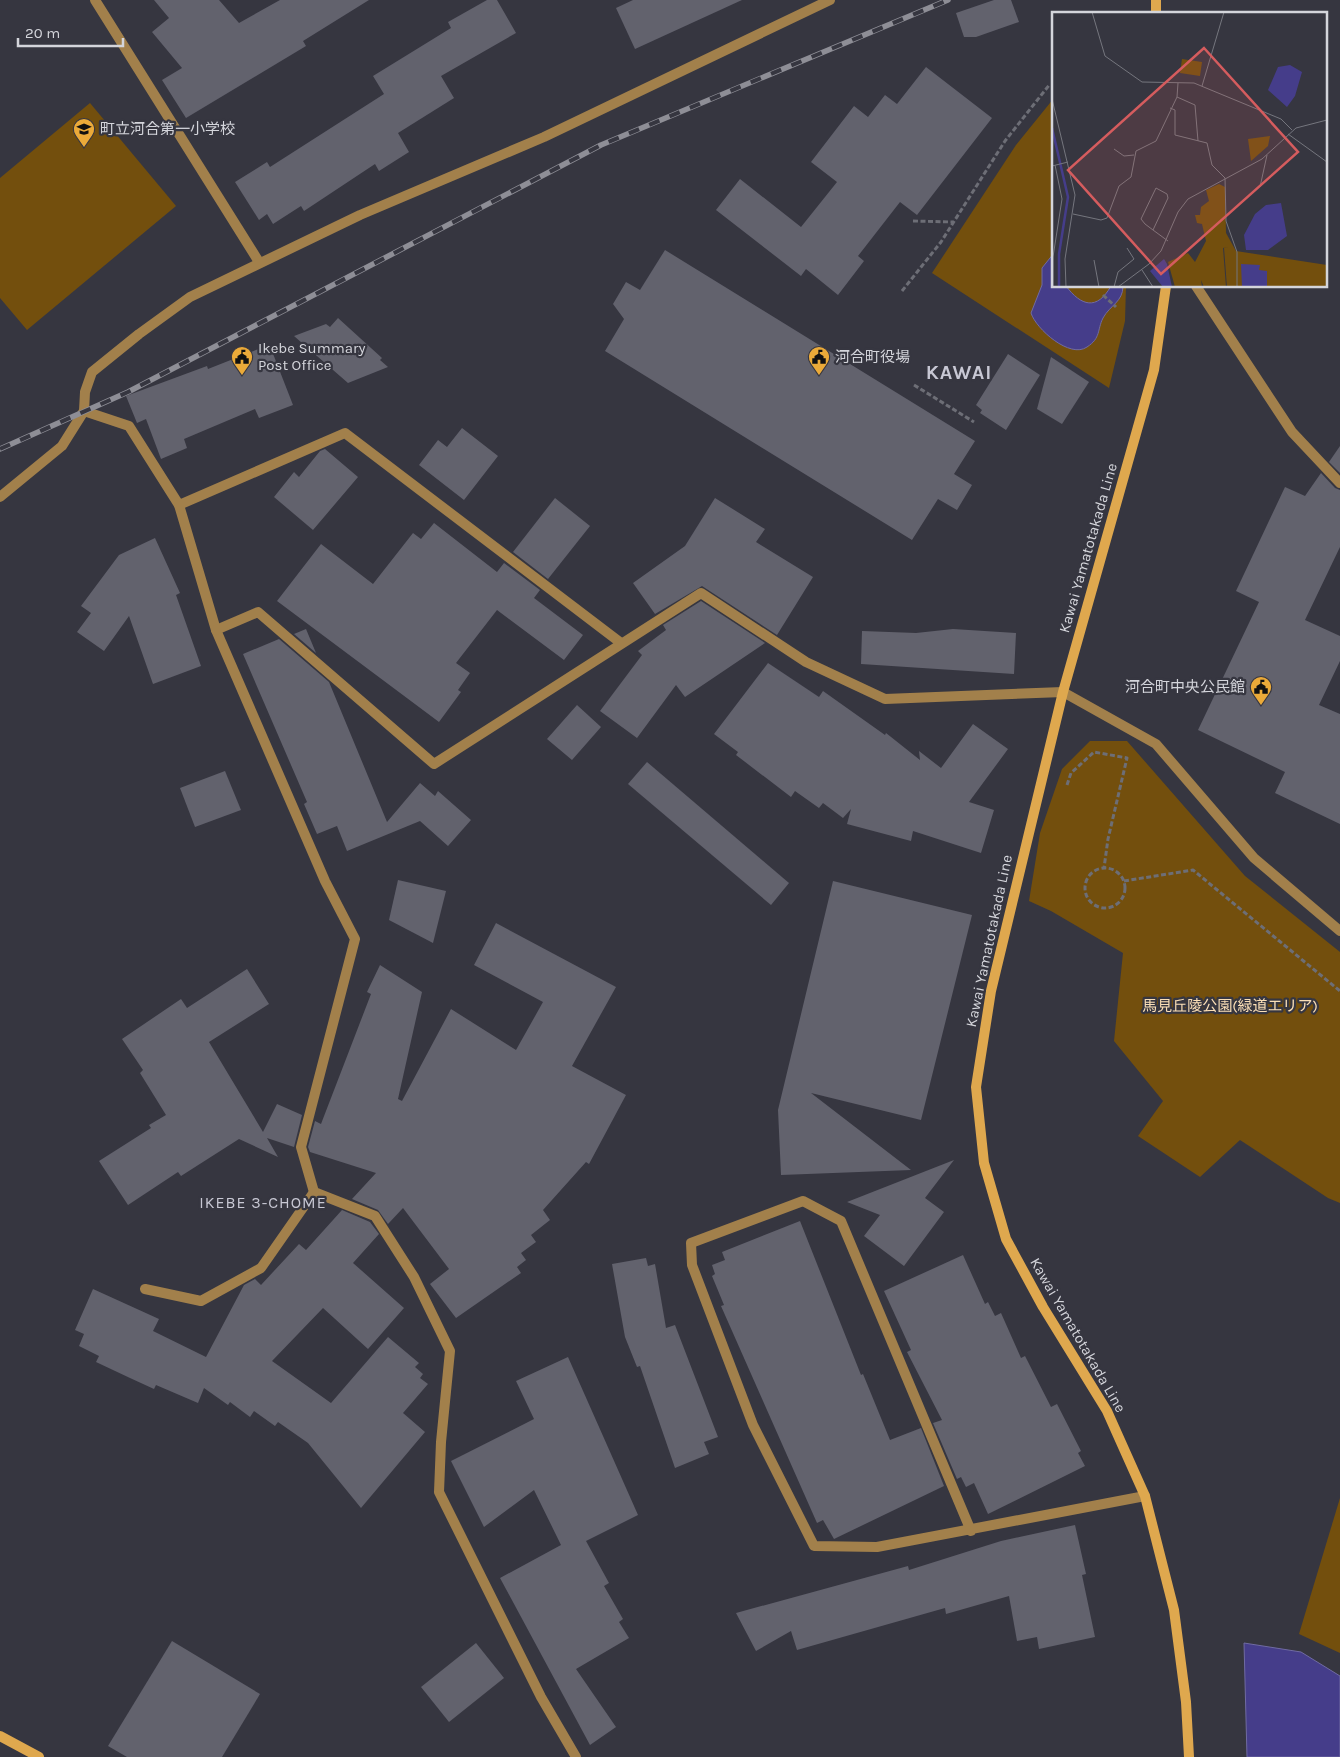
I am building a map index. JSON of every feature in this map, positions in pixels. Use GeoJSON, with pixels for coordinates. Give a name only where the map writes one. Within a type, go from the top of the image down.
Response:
{"type":"FeatureCollection","features":[{"type":"Feature","properties":{"kind":"main road","name":"Kawai Yamatotakada Line"},"geometry":{"type":"LineString","coordinates":[[1166,288],[1154,370],[1063,692],[991,991],[976,1087],[984,1163],[1006,1239],[1043,1307],[1107,1411],[1145,1496],[1174,1610],[1186,1702],[1189,1757]]}},
{"type":"Feature","properties":{"kind":"main road"},"geometry":{"type":"LineString","coordinates":[[0,1736],[39,1757]]}},
{"type":"Feature","properties":{"kind":"street"},"geometry":{"type":"LineString","coordinates":[[96,0],[259,262]]}},
{"type":"Feature","properties":{"kind":"street"},"geometry":{"type":"LineString","coordinates":[[0,497],[62,446],[84,412],[84,392],[92,372],[190,296],[360,215],[544,137],[830,0]]}},
{"type":"Feature","properties":{"kind":"street"},"geometry":{"type":"LineString","coordinates":[[1197,288],[1292,432],[1340,483]]}},
{"type":"Feature","properties":{"kind":"street"},"geometry":{"type":"LineString","coordinates":[[84,412],[129,426],[179,505],[216,630],[325,881],[355,939],[301,1147],[314,1192]]}},
{"type":"Feature","properties":{"kind":"street"},"geometry":{"type":"LineString","coordinates":[[179,505],[345,433],[621,643]]}},
{"type":"Feature","properties":{"kind":"street"},"geometry":{"type":"LineString","coordinates":[[216,630],[258,612],[434,764],[701,593],[806,662],[885,699],[1063,692],[1156,744],[1254,858],[1340,931]]}},
{"type":"Feature","properties":{"kind":"street"},"geometry":{"type":"LineString","coordinates":[[145,1289],[201,1301],[261,1268],[314,1192]]}},
{"type":"Feature","properties":{"kind":"street"},"geometry":{"type":"LineString","coordinates":[[314,1192],[375,1216],[414,1277],[450,1351],[441,1442],[439,1492],[540,1697],[576,1757]]}},
{"type":"Feature","properties":{"kind":"street"},"geometry":{"type":"LineString","coordinates":[[971,1530],[841,1221],[803,1201],[691,1243],[692,1265],[753,1425],[814,1546],[877,1547],[971,1530],[1145,1496]]}},
{"type":"Feature","properties":{"kind":"path"},"geometry":{"type":"LineString","coordinates":[[902,291],[954,222],[1005,141],[1050,84]]}},
{"type":"Feature","properties":{"kind":"path"},"geometry":{"type":"LineString","coordinates":[[914,221],[954,222]]}},
{"type":"Feature","properties":{"kind":"path"},"geometry":{"type":"LineString","coordinates":[[1103,295],[1116,307]]}},
{"type":"Feature","properties":{"kind":"path"},"geometry":{"type":"LineString","coordinates":[[914,385],[974,422]]}},
{"type":"Feature","properties":{"kind":"path"},"geometry":{"type":"LineString","coordinates":[[1065,790],[1072,773],[1094,752],[1127,758],[1108,838],[1104,868]]}},
{"type":"Feature","properties":{"kind":"path"},"geometry":{"type":"LineString","coordinates":[[1104,868],[1112,868],[1118,872],[1124,881],[1124,894],[1114,906],[1099,907],[1092,903],[1088,897],[1086,882],[1096,870],[1104,868]]}},
{"type":"Feature","properties":{"kind":"path"},"geometry":{"type":"LineString","coordinates":[[1124,881],[1193,870],[1340,990]]}},
{"type":"Feature","properties":{"kind":"green space"},"geometry":{"type":"Polygon","coordinates":[[[1052,100],[1052,288],[1126,288],[1125,321],[1109,388],[932,273],[1016,145],[1052,100]]]}},
{"type":"Feature","properties":{"kind":"green space"},"geometry":{"type":"Polygon","coordinates":[[[90,103],[176,206],[27,330],[0,298],[0,178],[90,103]]]}},
{"type":"Feature","properties":{"kind":"green space","name":"馬見丘陵公園(緑道エリア)"},"geometry":{"type":"Polygon","coordinates":[[[1090,741],[1127,741],[1245,876],[1340,952],[1340,1203],[1328,1198],[1240,1140],[1200,1177],[1138,1136],[1163,1101],[1114,1041],[1123,953],[1051,911],[1029,901],[1040,833],[1062,769],[1090,741]]]}},
{"type":"Feature","properties":{"kind":"green space"},"geometry":{"type":"Polygon","coordinates":[[[1340,1498],[1340,1653],[1299,1634],[1340,1498]]]}},
{"type":"Feature","properties":{"kind":"shaded area"},"geometry":{"type":"Polygon","coordinates":[[[1052,256],[1052,288],[1068,288],[1077,298],[1089,303],[1100,299],[1110,288],[1123,288],[1119,300],[1103,318],[1095,340],[1087,347],[1080,350],[1063,346],[1046,334],[1034,320],[1031,313],[1042,285],[1042,268],[1052,256]]]}},
{"type":"Feature","properties":{"kind":"shaded area"},"geometry":{"type":"Polygon","coordinates":[[[1244,1643],[1301,1652],[1340,1676],[1340,1757],[1247,1757],[1244,1643]]]}},
{"type":"Feature","properties":{"kind":"building"},"geometry":{"type":"Polygon","coordinates":[[[154,0],[219,0],[239,23],[280,0],[369,0],[303,41],[306,46],[186,118],[162,80],[182,68],[152,32],[169,18],[154,0]]]}},
{"type":"Feature","properties":{"kind":"building"},"geometry":{"type":"Polygon","coordinates":[[[487,0],[497,0],[516,33],[441,76],[454,98],[398,133],[409,152],[379,171],[375,164],[304,211],[301,206],[273,224],[267,214],[259,220],[235,182],[267,162],[270,167],[384,94],[373,76],[451,28],[448,22],[487,0]]]}},
{"type":"Feature","properties":{"kind":"building"},"geometry":{"type":"Polygon","coordinates":[[[633,0],[742,0],[635,49],[616,8],[633,0]]]}},
{"type":"Feature","properties":{"kind":"building"},"geometry":{"type":"Polygon","coordinates":[[[994,0],[1011,0],[1019,22],[976,37],[964,37],[956,13],[994,0]]]}},
{"type":"Feature","properties":{"kind":"building"},"geometry":{"type":"Polygon","coordinates":[[[926,67],[992,118],[917,215],[900,202],[858,256],[864,261],[838,295],[806,269],[801,276],[716,210],[740,179],[801,227],[837,182],[811,162],[854,106],[868,117],[885,95],[897,104],[926,67]]]}},
{"type":"Feature","properties":{"kind":"building"},"geometry":{"type":"Polygon","coordinates":[[[665,250],[975,441],[954,474],[972,485],[957,510],[938,499],[912,540],[605,351],[624,319],[613,304],[626,282],[640,290],[665,250]]]}},
{"type":"Feature","properties":{"kind":"building"},"geometry":{"type":"Polygon","coordinates":[[[338,318],[382,358],[380,360],[388,367],[348,383],[294,336],[326,324],[330,327],[338,318]]]}},
{"type":"Feature","properties":{"kind":"building"},"geometry":{"type":"Polygon","coordinates":[[[270,346],[293,405],[259,418],[255,409],[184,439],[187,448],[161,459],[146,419],[137,423],[126,396],[207,366],[208,369],[270,346]]]}},
{"type":"Feature","properties":{"kind":"building"},"geometry":{"type":"Polygon","coordinates":[[[1008,354],[1040,375],[1006,430],[980,413],[982,410],[976,405],[1008,354]]]}},
{"type":"Feature","properties":{"kind":"building"},"geometry":{"type":"Polygon","coordinates":[[[1051,357],[1089,382],[1062,424],[1037,409],[1051,357]]]}},
{"type":"Feature","properties":{"kind":"building"},"geometry":{"type":"Polygon","coordinates":[[[462,428],[498,456],[464,500],[419,465],[438,440],[447,447],[462,428]]]}},
{"type":"Feature","properties":{"kind":"building"},"geometry":{"type":"Polygon","coordinates":[[[1340,446],[1340,473],[1329,462],[1340,446]]]}},
{"type":"Feature","properties":{"kind":"building"},"geometry":{"type":"Polygon","coordinates":[[[325,449],[358,477],[313,530],[274,497],[294,472],[299,477],[320,451],[325,449]]]}},
{"type":"Feature","properties":{"kind":"building"},"geometry":{"type":"Polygon","coordinates":[[[1321,473],[1335,488],[1340,490],[1340,547],[1305,620],[1340,636],[1340,661],[1319,705],[1340,714],[1340,824],[1275,793],[1285,772],[1198,730],[1259,602],[1236,591],[1285,487],[1305,496],[1321,473]]]}},
{"type":"Feature","properties":{"kind":"building"},"geometry":{"type":"Polygon","coordinates":[[[555,498],[590,526],[548,579],[513,552],[555,498]]]}},
{"type":"Feature","properties":{"kind":"building"},"geometry":{"type":"Polygon","coordinates":[[[715,498],[765,529],[756,542],[813,577],[777,635],[702,586],[655,614],[633,583],[685,546],[715,498]]]}},
{"type":"Feature","properties":{"kind":"building"},"geometry":{"type":"Polygon","coordinates":[[[434,523],[497,572],[504,563],[540,590],[534,598],[583,635],[564,660],[497,610],[456,663],[470,673],[458,690],[461,692],[439,722],[277,601],[321,544],[373,584],[413,533],[421,539],[434,523]]]}},
{"type":"Feature","properties":{"kind":"building"},"geometry":{"type":"Polygon","coordinates":[[[155,538],[180,593],[176,595],[201,666],[153,684],[129,616],[104,651],[77,632],[91,613],[81,606],[119,555],[155,538]]]}},
{"type":"Feature","properties":{"kind":"building"},"geometry":{"type":"Polygon","coordinates":[[[701,601],[765,643],[685,697],[676,685],[637,738],[600,711],[642,655],[638,651],[666,630],[663,625],[701,601]]]}},
{"type":"Feature","properties":{"kind":"building"},"geometry":{"type":"Polygon","coordinates":[[[306,629],[316,653],[294,634],[306,629]]]}},
{"type":"Feature","properties":{"kind":"building"},"geometry":{"type":"Polygon","coordinates":[[[953,629],[1016,633],[1014,674],[861,664],[862,631],[916,633],[953,629]]]}},
{"type":"Feature","properties":{"kind":"building"},"geometry":{"type":"Polygon","coordinates":[[[279,639],[329,682],[387,822],[420,783],[435,796],[438,791],[471,820],[448,846],[420,821],[347,851],[337,826],[317,834],[304,804],[307,802],[243,654],[279,639]]]}},
{"type":"Feature","properties":{"kind":"building"},"geometry":{"type":"Polygon","coordinates":[[[768,663],[819,697],[823,691],[885,735],[886,733],[920,760],[919,751],[941,768],[973,724],[1008,749],[969,802],[994,810],[981,853],[913,831],[911,841],[847,824],[851,809],[843,818],[823,803],[819,808],[795,791],[791,797],[736,755],[738,752],[714,734],[768,663]]]}},
{"type":"Feature","properties":{"kind":"building"},"geometry":{"type":"Polygon","coordinates":[[[577,705],[601,727],[572,760],[547,739],[577,705]]]}},
{"type":"Feature","properties":{"kind":"building"},"geometry":{"type":"Polygon","coordinates":[[[647,762],[789,883],[771,905],[628,784],[647,762]]]}},
{"type":"Feature","properties":{"kind":"building"},"geometry":{"type":"Polygon","coordinates":[[[225,771],[241,810],[195,827],[180,788],[225,771]]]}},
{"type":"Feature","properties":{"kind":"building"},"geometry":{"type":"Polygon","coordinates":[[[398,880],[446,891],[433,943],[389,920],[398,880]]]}},
{"type":"Feature","properties":{"kind":"building"},"geometry":{"type":"Polygon","coordinates":[[[833,881],[972,915],[921,1120],[811,1093],[911,1170],[781,1175],[778,1110],[833,881]]]}},
{"type":"Feature","properties":{"kind":"building"},"geometry":{"type":"Polygon","coordinates":[[[496,923],[616,987],[572,1066],[626,1095],[589,1164],[586,1162],[543,1210],[550,1220],[531,1235],[536,1242],[521,1253],[526,1260],[517,1267],[521,1273],[456,1318],[430,1284],[449,1269],[403,1208],[388,1224],[378,1210],[352,1199],[376,1173],[310,1152],[308,1147],[315,1121],[321,1124],[371,994],[367,992],[380,965],[422,992],[398,1099],[402,1101],[451,1009],[516,1050],[543,1002],[474,965],[496,923]]]}},
{"type":"Feature","properties":{"kind":"building"},"geometry":{"type":"Polygon","coordinates":[[[247,969],[269,1004],[209,1042],[263,1132],[277,1104],[302,1115],[294,1147],[267,1138],[278,1157],[239,1139],[181,1176],[178,1172],[128,1205],[99,1161],[151,1128],[149,1125],[166,1115],[140,1073],[143,1070],[122,1039],[181,999],[187,1008],[247,969]]]}},
{"type":"Feature","properties":{"kind":"building"},"geometry":{"type":"Polygon","coordinates":[[[954,1160],[925,1198],[944,1212],[904,1266],[864,1236],[880,1215],[847,1202],[954,1160]]]}},
{"type":"Feature","properties":{"kind":"building"},"geometry":{"type":"Polygon","coordinates":[[[342,1210],[370,1222],[379,1234],[353,1263],[404,1308],[368,1349],[323,1308],[272,1361],[331,1403],[388,1337],[419,1363],[415,1367],[423,1374],[420,1378],[428,1384],[403,1413],[425,1432],[361,1508],[308,1443],[278,1422],[275,1426],[254,1411],[250,1417],[230,1402],[228,1405],[204,1388],[198,1403],[156,1385],[154,1389],[96,1362],[99,1356],[79,1346],[84,1334],[75,1330],[93,1289],[159,1319],[153,1331],[206,1357],[244,1285],[255,1279],[261,1285],[299,1244],[306,1250],[342,1210]]]}},
{"type":"Feature","properties":{"kind":"building"},"geometry":{"type":"Polygon","coordinates":[[[800,1221],[861,1375],[863,1374],[890,1440],[921,1428],[944,1486],[834,1539],[823,1520],[817,1523],[721,1306],[724,1305],[712,1276],[715,1274],[712,1265],[725,1260],[722,1252],[800,1221]]]}},
{"type":"Feature","properties":{"kind":"building"},"geometry":{"type":"Polygon","coordinates":[[[963,1255],[985,1304],[988,1302],[995,1316],[1001,1313],[1021,1358],[1025,1356],[1051,1407],[1057,1404],[1081,1451],[1078,1453],[1085,1466],[988,1514],[974,1483],[966,1487],[961,1477],[957,1479],[933,1423],[942,1420],[907,1352],[911,1350],[884,1291],[963,1255]]]}},
{"type":"Feature","properties":{"kind":"building"},"geometry":{"type":"Polygon","coordinates":[[[646,1258],[648,1266],[655,1264],[666,1328],[675,1325],[718,1437],[704,1442],[709,1454],[675,1468],[640,1366],[637,1367],[625,1337],[612,1264],[646,1258]]]}},
{"type":"Feature","properties":{"kind":"building"},"geometry":{"type":"Polygon","coordinates":[[[568,1357],[638,1515],[586,1541],[609,1583],[604,1586],[623,1619],[619,1622],[629,1638],[576,1669],[616,1727],[590,1745],[500,1578],[561,1545],[534,1490],[484,1527],[451,1461],[534,1419],[516,1381],[568,1357]]]}},
{"type":"Feature","properties":{"kind":"building"},"geometry":{"type":"Polygon","coordinates":[[[1075,1525],[1086,1574],[1082,1575],[1095,1637],[1039,1649],[1037,1637],[1017,1641],[1009,1596],[946,1614],[945,1608],[797,1650],[791,1631],[756,1651],[736,1613],[908,1566],[909,1570],[1001,1541],[1075,1525]]]}},
{"type":"Feature","properties":{"kind":"building"},"geometry":{"type":"Polygon","coordinates":[[[172,1641],[260,1694],[222,1757],[127,1757],[108,1746],[172,1641]]]}},
{"type":"Feature","properties":{"kind":"building"},"geometry":{"type":"Polygon","coordinates":[[[476,1643],[504,1678],[449,1722],[421,1687],[476,1643]]]}},
{"type":"Feature","properties":{"kind":"railway"},"geometry":{"type":"LineString","coordinates":[[0,449],[128,392],[601,145],[948,0]]}},
{"type":"Feature","properties":{"kind":"place","name":"町立河合第一小学校"},"geometry":{"type":"Point","coordinates":[84,148]}},
{"type":"Feature","properties":{"kind":"place","name":"Ikebe Summary Post Office"},"geometry":{"type":"Point","coordinates":[242,376]}},
{"type":"Feature","properties":{"kind":"place","name":"河合町役場"},"geometry":{"type":"Point","coordinates":[819,376]}},
{"type":"Feature","properties":{"kind":"place","name":"河合町中央公民館"},"geometry":{"type":"Point","coordinates":[1261,706]}},
{"type":"Feature","properties":{"kind":"district","name":"KAWAI"},"geometry":{"type":"Point","coordinates":[959,372]}},
{"type":"Feature","properties":{"kind":"district","name":"IKEBE 3-CHOME"},"geometry":{"type":"Point","coordinates":[263,1202]}}]}
